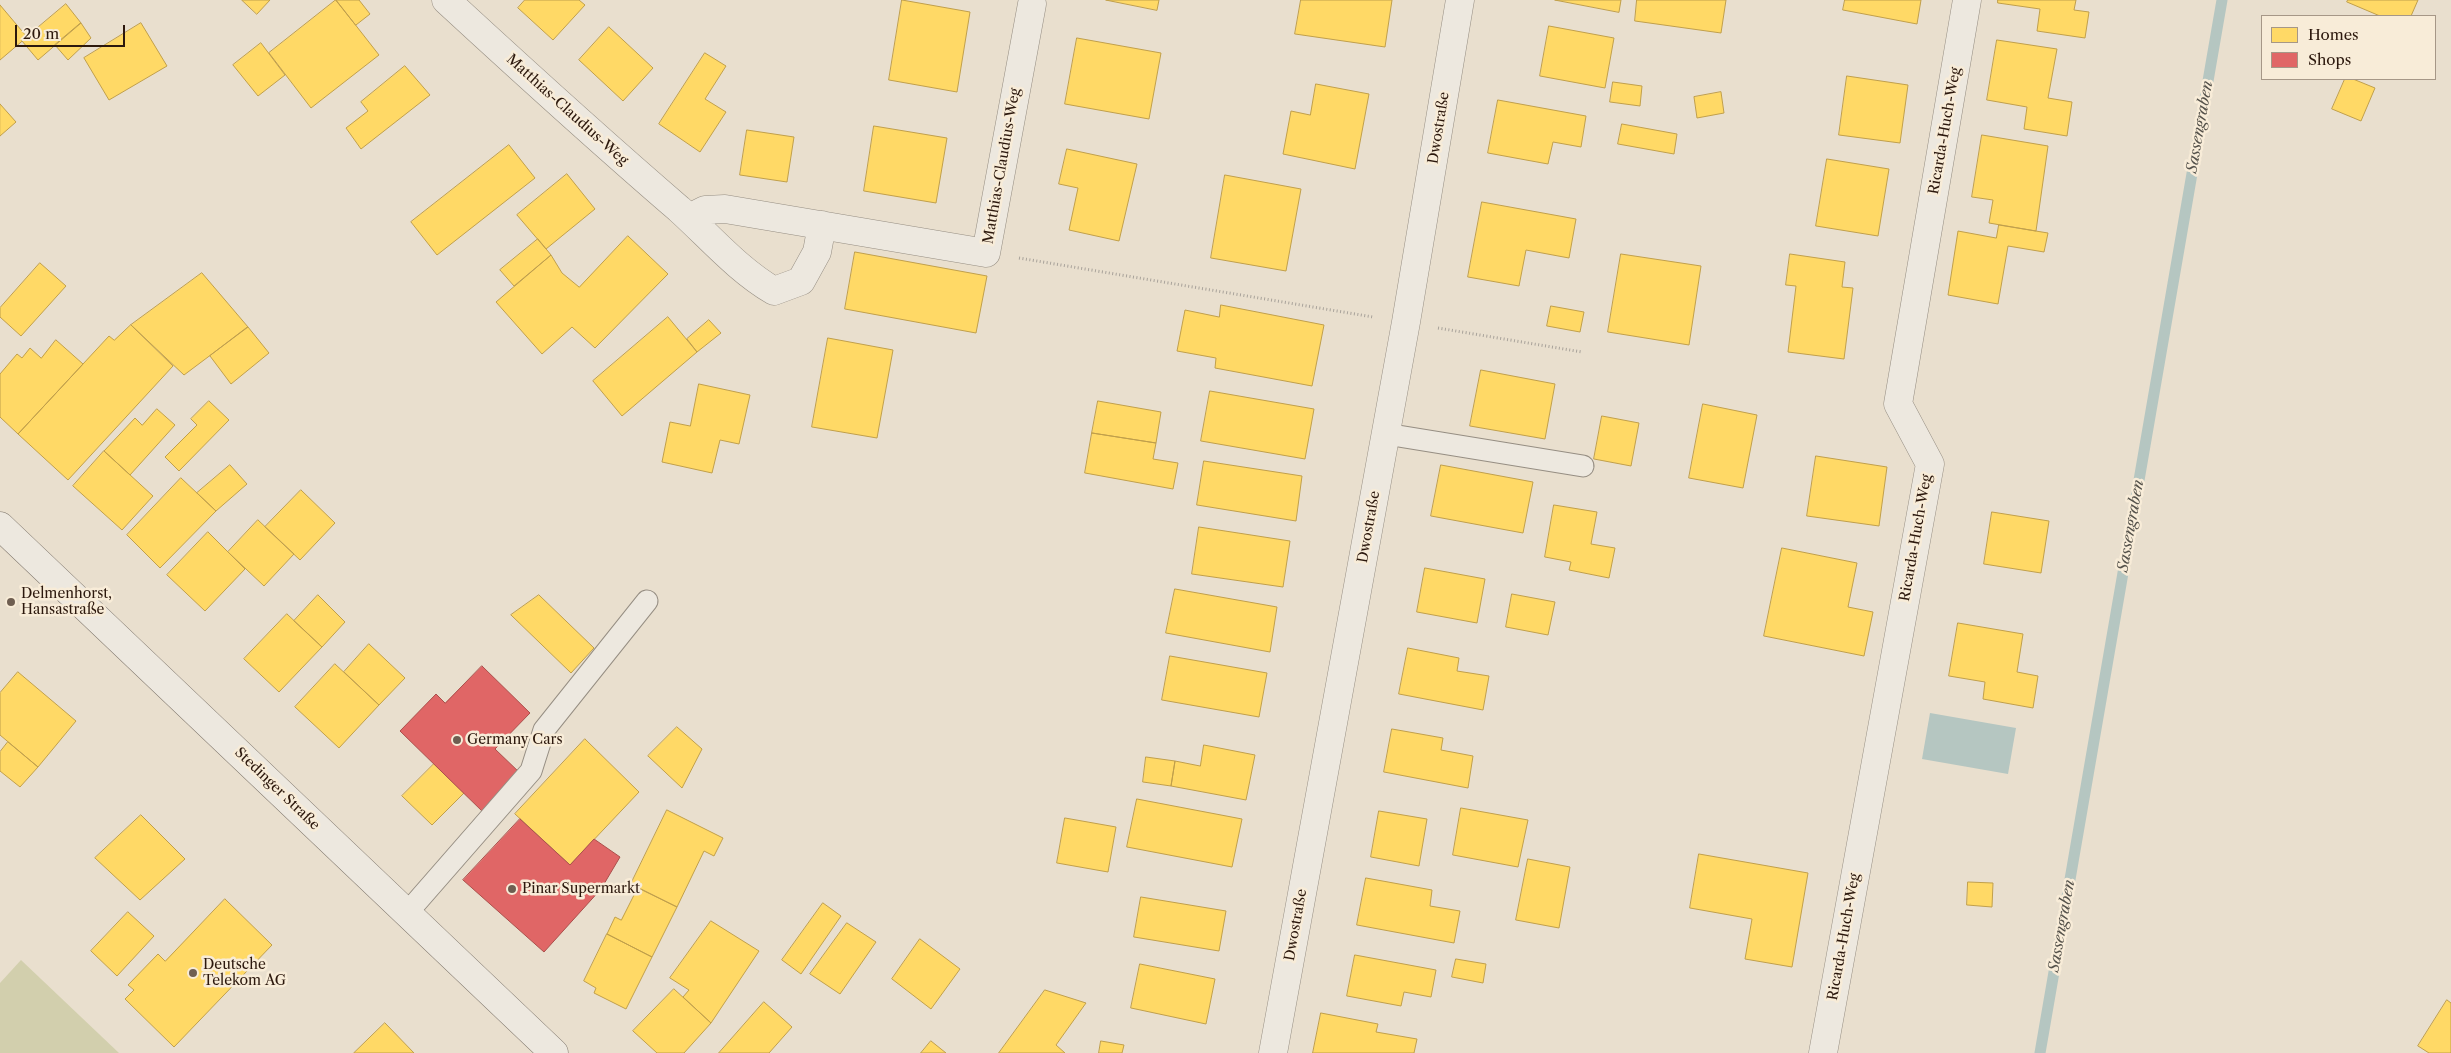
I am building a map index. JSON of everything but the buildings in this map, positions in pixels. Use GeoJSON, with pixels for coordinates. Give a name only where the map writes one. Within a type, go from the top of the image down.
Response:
{"type":"FeatureCollection","features":[{"type":"Feature","properties":{"kind":"street","name":"Matthias-Claudius-Weg"},"geometry":{"type":"LineString","coordinates":[[446,0],[568,113],[756,280],[774,291],[801,281],[817,252],[822,225]]}},
{"type":"Feature","properties":{"kind":"street","name":"Dwostraße"},"geometry":{"type":"LineString","coordinates":[[1273,1053],[1406,322],[1460,0]]}},
{"type":"Feature","properties":{"kind":"street","name":"Ricarda-Huch-Weg"},"geometry":{"type":"LineString","coordinates":[[1823,1053],[1930,464],[1898,404],[1967,0]]}},
{"type":"Feature","properties":{"kind":"street","name":"Matthias-Claudius-Weg"},"geometry":{"type":"LineString","coordinates":[[688,218],[705,210],[725,209],[986,253],[1032,4]]}},
{"type":"Feature","properties":{"kind":"street","name":"Stedinger Straße"},"geometry":{"type":"LineString","coordinates":[[0,526],[554,1053]]}},
{"type":"Feature","properties":{"kind":"lane"},"geometry":{"type":"LineString","coordinates":[[1386,434],[1583,466]]}},
{"type":"Feature","properties":{"kind":"lane"},"geometry":{"type":"LineString","coordinates":[[407,913],[532,771],[544,730],[647,601]]}},
{"type":"Feature","properties":{"kind":"path"},"geometry":{"type":"LineString","coordinates":[[986,253],[1582,352]]}},
{"type":"Feature","properties":{"kind":"shaded area"},"geometry":{"type":"Polygon","coordinates":[[[1930,713],[2016,728],[2008,774],[1922,759],[1930,713]]]}},
{"type":"Feature","properties":{"kind":"shaded area"},"geometry":{"type":"Polygon","coordinates":[[[21,960],[119,1053],[0,1053],[0,983],[21,960]]]}},
{"type":"Feature","properties":{"kind":"waterway","name":"Sassengraben"},"geometry":{"type":"LineString","coordinates":[[2040,1053],[2222,0]]}},
{"type":"Feature","properties":{"kind":"place","name":"Delmenhorst, Hansastraße"},"geometry":{"type":"Point","coordinates":[11,602]}},
{"type":"Feature","properties":{"kind":"place","name":"Germany Cars"},"geometry":{"type":"Point","coordinates":[457,740]}},
{"type":"Feature","properties":{"kind":"place","name":"Pinar Supermarkt"},"geometry":{"type":"Point","coordinates":[512,889]}},
{"type":"Feature","properties":{"kind":"place","name":"Deutsche Telekom AG"},"geometry":{"type":"Point","coordinates":[193,973]}}]}
